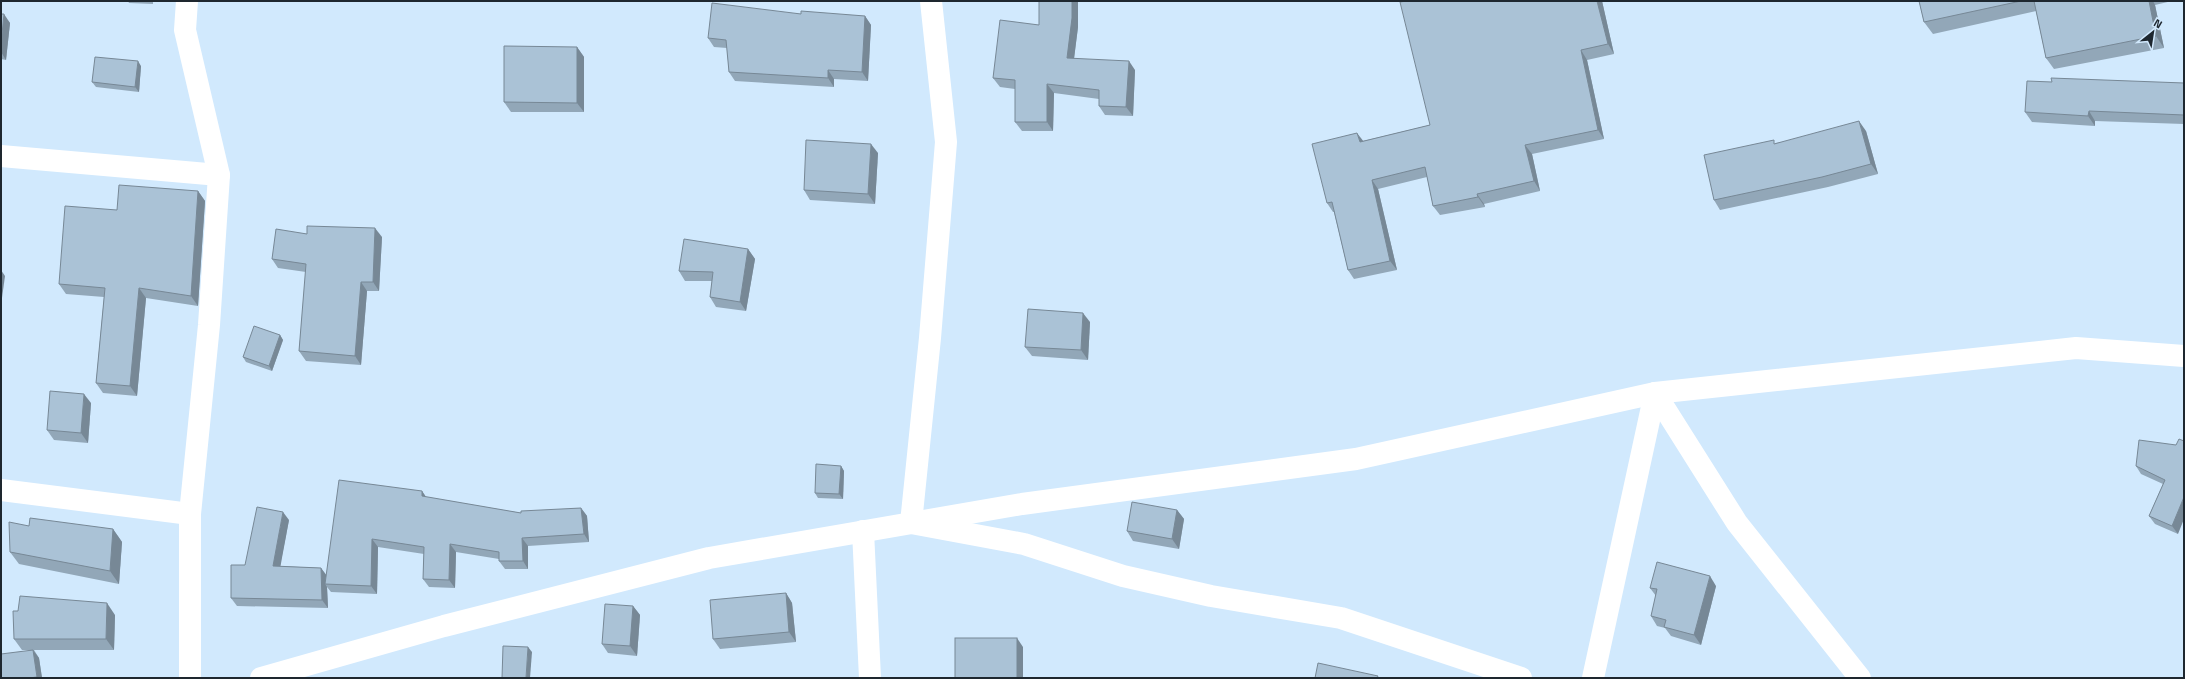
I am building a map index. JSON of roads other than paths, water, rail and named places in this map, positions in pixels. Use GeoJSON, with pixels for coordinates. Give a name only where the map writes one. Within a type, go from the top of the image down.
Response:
{"type":"FeatureCollection","features":[{"type":"Feature","properties":{"kind":"street"},"geometry":{"type":"LineString","coordinates":[[187,1],[186,30],[219,174],[209,325],[190,514],[190,678]]}},
{"type":"Feature","properties":{"kind":"street"},"geometry":{"type":"LineString","coordinates":[[911,523],[930,338],[946,142],[931,1]]}},
{"type":"Feature","properties":{"kind":"street"},"geometry":{"type":"LineString","coordinates":[[1,156],[219,174]]}},
{"type":"Feature","properties":{"kind":"street"},"geometry":{"type":"LineString","coordinates":[[261,678],[444,626],[709,558],[1022,504],[1356,459],[1655,393],[2076,348],[2184,356]]}},
{"type":"Feature","properties":{"kind":"street"},"geometry":{"type":"LineString","coordinates":[[1593,678],[1655,393]]}},
{"type":"Feature","properties":{"kind":"street"},"geometry":{"type":"LineString","coordinates":[[1655,393],[1737,522],[1860,678]]}},
{"type":"Feature","properties":{"kind":"street"},"geometry":{"type":"LineString","coordinates":[[1,490],[190,514]]}},
{"type":"Feature","properties":{"kind":"street"},"geometry":{"type":"LineString","coordinates":[[911,523],[1024,544],[1123,576],[1212,596],[1341,618],[1521,678]]}},
{"type":"Feature","properties":{"kind":"street"},"geometry":{"type":"LineString","coordinates":[[863,531],[870,678]]}}]}
